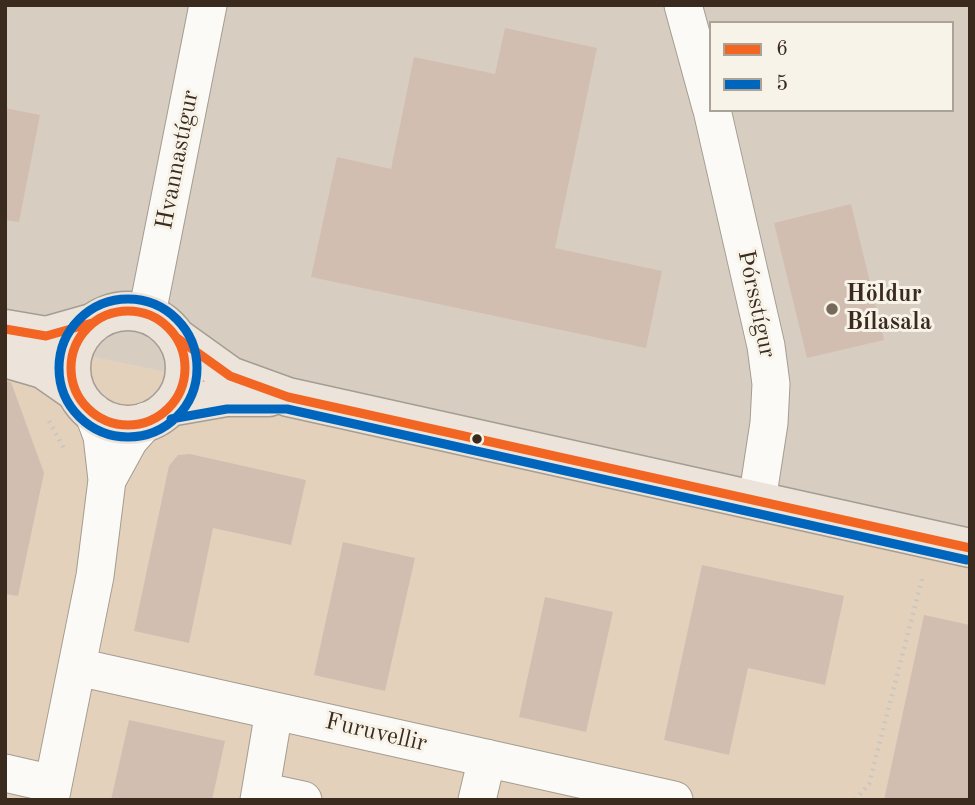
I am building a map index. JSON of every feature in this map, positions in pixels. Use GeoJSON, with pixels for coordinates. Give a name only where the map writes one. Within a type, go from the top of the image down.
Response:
{"type":"FeatureCollection","features":[{"type":"Feature","properties":{"kind":"main road"},"geometry":{"type":"LineString","coordinates":[[5,329],[46,336],[92,323],[109,314],[128,310],[147,314],[164,324],[177,338],[230,376],[288,397],[951,544]]}},
{"type":"Feature","properties":{"kind":"main road"},"geometry":{"type":"LineString","coordinates":[[84,402],[71,375],[72,356],[79,338],[92,323]]}},
{"type":"Feature","properties":{"kind":"main road"},"geometry":{"type":"LineString","coordinates":[[157,414],[179,392],[184,375],[184,357],[177,338]]}},
{"type":"Feature","properties":{"kind":"main road"},"geometry":{"type":"LineString","coordinates":[[5,358],[43,369],[84,402],[118,424],[226,397],[288,397]]}},
{"type":"Feature","properties":{"kind":"street","name":"Hvannastígur"},"geometry":{"type":"LineString","coordinates":[[147,314],[208,5]]}},
{"type":"Feature","properties":{"kind":"street","name":"Þórsstígur"},"geometry":{"type":"LineString","coordinates":[[683,5],[709,102]]}},
{"type":"Feature","properties":{"kind":"street","name":"Þórsstígur"},"geometry":{"type":"LineString","coordinates":[[712,112],[763,334],[771,384],[769,423],[757,501]]}},
{"type":"Feature","properties":{"kind":"street"},"geometry":{"type":"LineString","coordinates":[[5,773],[52,792],[96,576],[107,480],[102,436],[84,402]]}},
{"type":"Feature","properties":{"kind":"street"},"geometry":{"type":"LineString","coordinates":[[107,480],[129,440],[157,414]]}},
{"type":"Feature","properties":{"kind":"street","name":"Furuvellir"},"geometry":{"type":"LineString","coordinates":[[78,667],[674,800]]}},
{"type":"Feature","properties":{"kind":"street"},"geometry":{"type":"LineString","coordinates":[[274,711],[260,796],[303,800]]}},
{"type":"Feature","properties":{"kind":"street"},"geometry":{"type":"LineString","coordinates":[[477,800],[487,758]]}},
{"type":"Feature","properties":{"kind":"path"},"geometry":{"type":"LineString","coordinates":[[855,800],[869,784],[951,544]]}},
{"type":"Feature","properties":{"kind":"shaded area"},"geometry":{"type":"Polygon","coordinates":[[[5,5],[970,5],[970,537],[5,339],[5,5]]]}},
{"type":"Feature","properties":{"kind":"shaded area"},"geometry":{"type":"Polygon","coordinates":[[[5,339],[970,537],[970,800],[5,800],[5,339]]]}},
{"type":"Feature","properties":{"kind":"building"},"geometry":{"type":"Polygon","coordinates":[[[505,28],[597,48],[555,248],[662,271],[646,348],[311,277],[337,157],[391,169],[414,57],[495,74],[505,28]]]}},
{"type":"Feature","properties":{"kind":"building"},"geometry":{"type":"Polygon","coordinates":[[[5,108],[40,115],[19,222],[5,220],[5,108]]]}},
{"type":"Feature","properties":{"kind":"building"},"geometry":{"type":"Polygon","coordinates":[[[851,204],[884,340],[807,358],[774,223],[851,204]]]}},
{"type":"Feature","properties":{"kind":"building"},"geometry":{"type":"Polygon","coordinates":[[[5,381],[11,382],[44,473],[18,596],[5,594],[5,381]]]}},
{"type":"Feature","properties":{"kind":"building"},"geometry":{"type":"Polygon","coordinates":[[[190,454],[306,480],[291,545],[213,528],[189,643],[134,631],[169,466],[178,455],[190,454]]]}},
{"type":"Feature","properties":{"kind":"building"},"geometry":{"type":"Polygon","coordinates":[[[343,542],[415,558],[385,691],[314,675],[343,542]]]}},
{"type":"Feature","properties":{"kind":"building"},"geometry":{"type":"Polygon","coordinates":[[[702,565],[844,596],[825,685],[748,668],[729,755],[664,740],[702,565]]]}},
{"type":"Feature","properties":{"kind":"building"},"geometry":{"type":"Polygon","coordinates":[[[545,597],[613,612],[586,732],[519,717],[545,597]]]}},
{"type":"Feature","properties":{"kind":"building"},"geometry":{"type":"Polygon","coordinates":[[[924,615],[970,625],[970,800],[884,800],[924,615]]]}},
{"type":"Feature","properties":{"kind":"building"},"geometry":{"type":"Polygon","coordinates":[[[129,720],[225,741],[212,800],[111,800],[129,720]]]}},
{"type":"Feature","properties":{"kind":"transit line","name":"5"},"geometry":{"type":"LineString","coordinates":[[128,299],[154,304],[177,319],[192,342],[197,368],[192,394],[177,417],[154,432],[128,437],[102,432],[79,417],[64,394],[59,368],[64,342],[79,319],[102,304],[128,299]]}},
{"type":"Feature","properties":{"kind":"transit line","name":"6"},"geometry":{"type":"LineString","coordinates":[[128,311],[150,316],[168,328],[180,346],[185,368],[180,390],[168,408],[150,420],[128,425],[106,420],[88,408],[76,390],[71,368],[76,346],[88,328],[106,316],[128,311]]}},
{"type":"Feature","properties":{"kind":"transit line","name":"6"},"geometry":{"type":"LineString","coordinates":[[5,329],[46,336],[92,323]]}},
{"type":"Feature","properties":{"kind":"transit line","name":"6"},"geometry":{"type":"LineString","coordinates":[[177,338],[230,376],[288,397],[970,548]]}},
{"type":"Feature","properties":{"kind":"transit line","name":"5"},"geometry":{"type":"LineString","coordinates":[[171,419],[227,409],[287,409],[967,560]]}},
{"type":"Feature","properties":{"kind":"place","name":"Höldur Bílasala"},"geometry":{"type":"Point","coordinates":[832,309]}}]}
